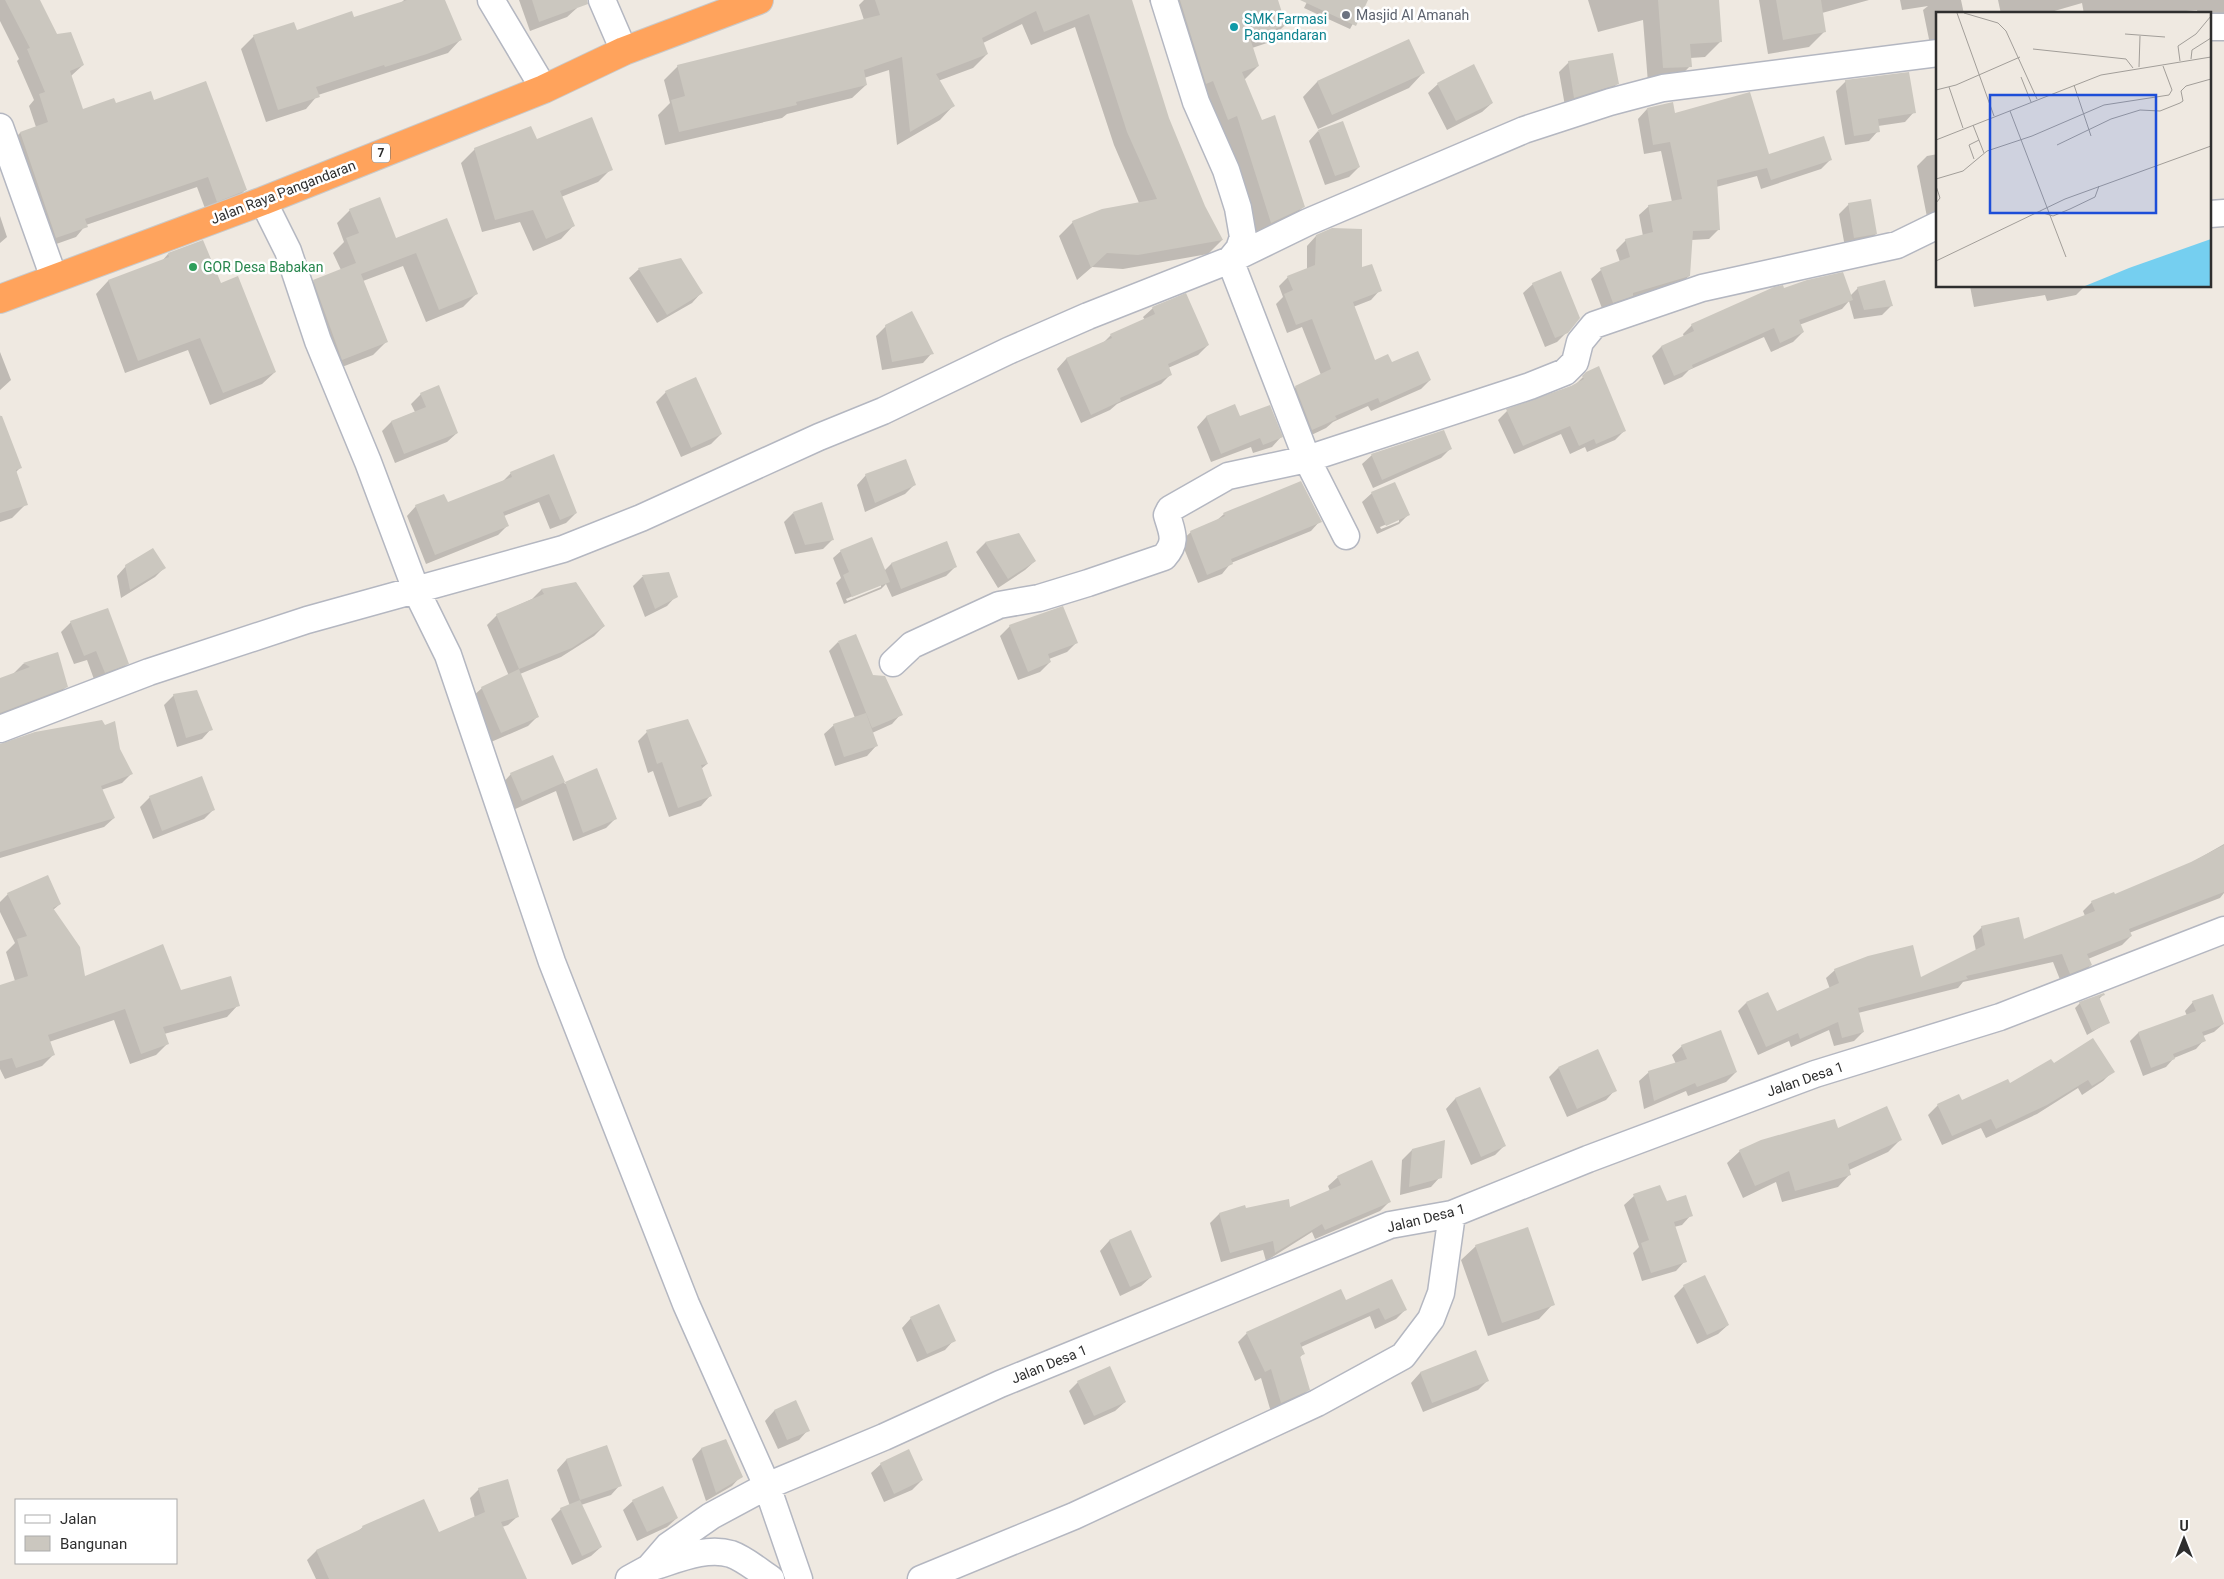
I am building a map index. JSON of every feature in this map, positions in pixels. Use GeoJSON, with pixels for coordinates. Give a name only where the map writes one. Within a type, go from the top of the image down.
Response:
{"type":"FeatureCollection","features":[{"type":"Feature","properties":{"kind":"highway","name":"Jalan Raya Pangandaran"},"geometry":{"type":"LineString","coordinates":[[0,299],[263,201],[544,89],[624,52],[759,0]]}},
{"type":"Feature","properties":{"kind":"street"},"geometry":{"type":"LineString","coordinates":[[491,0],[544,89]]}},
{"type":"Feature","properties":{"kind":"street"},"geometry":{"type":"LineString","coordinates":[[602,0],[624,52]]}},
{"type":"Feature","properties":{"kind":"street"},"geometry":{"type":"LineString","coordinates":[[1164,0],[1196,102],[1226,170],[1238,208],[1243,237],[1239,249],[1230,260]]}},
{"type":"Feature","properties":{"kind":"street"},"geometry":{"type":"LineString","coordinates":[[0,729],[158,669],[307,620],[563,549],[641,518],[802,445],[883,411],[1062,327],[1230,260],[1308,222],[1524,130],[1610,102],[1662,88],[1936,52]]}},
{"type":"Feature","properties":{"kind":"street"},"geometry":{"type":"LineString","coordinates":[[0,127],[54,278]]}},
{"type":"Feature","properties":{"kind":"street"},"geometry":{"type":"LineString","coordinates":[[263,201],[288,250],[318,341],[368,462],[416,590],[448,655],[552,962],[686,1304],[767,1486],[799,1579]]}},
{"type":"Feature","properties":{"kind":"street"},"geometry":{"type":"LineString","coordinates":[[893,663],[912,645],[999,605],[1039,598],[1088,584],[1164,557],[1172,548],[1174,539],[1167,515],[1170,509],[1179,502],[1228,476],[1307,459],[1530,386],[1566,372],[1575,362],[1580,342],[1594,325],[1622,314],[1702,288],[1897,245],[1936,226]]}},
{"type":"Feature","properties":{"kind":"street"},"geometry":{"type":"LineString","coordinates":[[1230,260],[1307,459],[1346,536]]}},
{"type":"Feature","properties":{"kind":"street","name":"Jalan Desa 1"},"geometry":{"type":"LineString","coordinates":[[639,1574],[668,1546],[712,1516],[767,1486],[884,1437],[1000,1384],[1390,1225],[1452,1214],[1597,1156],[1815,1074],[2000,1017],[2224,930]]}},
{"type":"Feature","properties":{"kind":"street"},"geometry":{"type":"LineString","coordinates":[[921,1579],[1074,1516],[1316,1403],[1403,1356],[1432,1319],[1441,1293],[1452,1214]]}},
{"type":"Feature","properties":{"kind":"street"},"geometry":{"type":"LineString","coordinates":[[639,1574],[703,1553],[718,1552],[733,1555],[770,1579]]}},
{"type":"Feature","properties":{"kind":"building"},"geometry":{"type":"Polygon","coordinates":[[[5,0],[40,0],[57,34],[71,32],[84,65],[70,71],[83,109],[114,98],[116,103],[151,91],[154,100],[206,81],[247,190],[217,202],[208,177],[85,219],[88,227],[56,238],[20,132],[48,122],[39,94],[45,92],[27,49],[30,48],[5,0]]]}},
{"type":"Feature","properties":{"kind":"building"},"geometry":{"type":"Polygon","coordinates":[[[407,0],[445,0],[462,40],[427,54],[385,67],[384,65],[316,87],[320,97],[278,110],[253,35],[294,22],[297,30],[352,11],[354,17],[407,0]]]}},
{"type":"Feature","properties":{"kind":"building"},"geometry":{"type":"Polygon","coordinates":[[[532,0],[587,0],[588,4],[539,22],[532,0]]]}},
{"type":"Feature","properties":{"kind":"building"},"geometry":{"type":"Polygon","coordinates":[[[875,0],[1132,0],[1169,118],[1205,206],[1223,240],[1138,255],[1107,253],[1091,268],[1072,221],[1102,209],[1157,199],[1127,132],[1089,14],[1044,32],[1036,11],[982,38],[988,54],[936,74],[955,106],[910,132],[902,57],[864,70],[867,85],[796,102],[797,105],[679,132],[671,100],[685,96],[677,65],[880,15],[875,0]]]}},
{"type":"Feature","properties":{"kind":"building"},"geometry":{"type":"Polygon","coordinates":[[[1180,0],[1278,0],[1286,25],[1250,38],[1259,66],[1242,72],[1262,120],[1275,115],[1305,207],[1271,223],[1237,116],[1228,120],[1213,81],[1206,84],[1180,0]]]}},
{"type":"Feature","properties":{"kind":"building","name":"Masjid Al Amanah"},"geometry":{"type":"Polygon","coordinates":[[[1300,0],[1368,0],[1356,26],[1300,0]]]}},
{"type":"Feature","properties":{"kind":"building"},"geometry":{"type":"Polygon","coordinates":[[[1658,0],[1719,0],[1722,42],[1690,44],[1692,67],[1663,68],[1658,0]]]}},
{"type":"Feature","properties":{"kind":"building"},"geometry":{"type":"Polygon","coordinates":[[[1776,0],[1821,0],[1826,32],[1783,40],[1776,0]]]}},
{"type":"Feature","properties":{"kind":"building"},"geometry":{"type":"Polygon","coordinates":[[[1409,39],[1425,73],[1332,115],[1317,81],[1409,39]]]}},
{"type":"Feature","properties":{"kind":"building"},"geometry":{"type":"Polygon","coordinates":[[[1613,53],[1619,84],[1574,98],[1568,61],[1613,53]]]}},
{"type":"Feature","properties":{"kind":"building"},"geometry":{"type":"Polygon","coordinates":[[[1474,64],[1493,103],[1456,121],[1437,83],[1474,64]]]}},
{"type":"Feature","properties":{"kind":"building"},"geometry":{"type":"Polygon","coordinates":[[[1909,72],[1916,113],[1878,119],[1880,132],[1854,136],[1845,80],[1909,72]]]}},
{"type":"Feature","properties":{"kind":"building"},"geometry":{"type":"Polygon","coordinates":[[[1750,92],[1769,154],[1824,136],[1832,160],[1771,180],[1767,168],[1717,180],[1720,230],[1693,231],[1690,276],[1633,293],[1633,296],[1613,303],[1600,268],[1630,257],[1625,239],[1653,232],[1648,205],[1682,199],[1670,142],[1653,145],[1647,108],[1673,102],[1675,113],[1750,92]]]}},
{"type":"Feature","properties":{"kind":"building"},"geometry":{"type":"Polygon","coordinates":[[[592,117],[613,170],[560,191],[575,226],[546,239],[533,210],[495,220],[474,148],[531,126],[537,139],[592,117]]]}},
{"type":"Feature","properties":{"kind":"building"},"geometry":{"type":"Polygon","coordinates":[[[1343,121],[1360,167],[1335,176],[1318,130],[1343,121]]]}},
{"type":"Feature","properties":{"kind":"building"},"geometry":{"type":"Polygon","coordinates":[[[380,197],[396,238],[447,218],[478,294],[439,310],[416,253],[361,274],[388,342],[342,360],[313,280],[356,263],[346,238],[359,233],[349,209],[380,197]]]}},
{"type":"Feature","properties":{"kind":"building"},"geometry":{"type":"Polygon","coordinates":[[[1871,199],[1877,234],[1854,238],[1848,203],[1871,199]]]}},
{"type":"Feature","properties":{"kind":"building"},"geometry":{"type":"Polygon","coordinates":[[[1332,228],[1362,229],[1362,267],[1372,264],[1382,291],[1353,302],[1375,360],[1388,354],[1392,362],[1418,351],[1431,380],[1380,403],[1378,398],[1335,416],[1337,419],[1312,430],[1295,386],[1331,369],[1312,319],[1296,325],[1284,294],[1293,290],[1287,276],[1315,265],[1316,235],[1332,228]]]}},
{"type":"Feature","properties":{"kind":"building"},"geometry":{"type":"Polygon","coordinates":[[[203,240],[221,283],[238,276],[276,372],[223,393],[200,338],[138,361],[108,280],[169,257],[168,253],[203,240]]]}},
{"type":"Feature","properties":{"kind":"building"},"geometry":{"type":"Polygon","coordinates":[[[681,258],[703,293],[667,315],[638,268],[681,258]]]}},
{"type":"Feature","properties":{"kind":"building"},"geometry":{"type":"Polygon","coordinates":[[[1561,271],[1580,318],[1568,333],[1555,338],[1532,283],[1561,271]]]}},
{"type":"Feature","properties":{"kind":"building"},"geometry":{"type":"Polygon","coordinates":[[[1843,272],[1853,300],[1799,320],[1804,332],[1780,343],[1774,328],[1692,365],[1693,368],[1674,376],[1661,346],[1694,331],[1691,324],[1774,287],[1783,285],[1784,288],[1807,280],[1843,272]]]}},
{"type":"Feature","properties":{"kind":"building"},"geometry":{"type":"Polygon","coordinates":[[[1885,280],[1893,306],[1864,310],[1857,287],[1885,280]]]}},
{"type":"Feature","properties":{"kind":"building"},"geometry":{"type":"Polygon","coordinates":[[[1186,293],[1209,345],[1168,364],[1172,375],[1120,398],[1121,401],[1091,415],[1066,358],[1112,338],[1110,334],[1155,314],[1152,307],[1186,293]]]}},
{"type":"Feature","properties":{"kind":"building"},"geometry":{"type":"Polygon","coordinates":[[[912,311],[934,354],[892,362],[885,325],[912,311]]]}},
{"type":"Feature","properties":{"kind":"building"},"geometry":{"type":"Polygon","coordinates":[[[1599,366],[1626,431],[1596,444],[1594,439],[1579,446],[1570,426],[1523,446],[1506,409],[1571,386],[1584,379],[1582,376],[1586,372],[1599,366]]]}},
{"type":"Feature","properties":{"kind":"building"},"geometry":{"type":"Polygon","coordinates":[[[696,377],[722,434],[691,448],[665,391],[696,377]]]}},
{"type":"Feature","properties":{"kind":"building"},"geometry":{"type":"Polygon","coordinates":[[[439,385],[458,433],[404,454],[391,421],[426,407],[420,393],[439,385]]]}},
{"type":"Feature","properties":{"kind":"building"},"geometry":{"type":"Polygon","coordinates":[[[1235,404],[1240,416],[1270,405],[1283,437],[1263,445],[1260,438],[1221,454],[1206,416],[1235,404]]]}},
{"type":"Feature","properties":{"kind":"building"},"geometry":{"type":"Polygon","coordinates":[[[0,416],[2,416],[22,468],[16,470],[28,505],[0,513],[0,416]]]}},
{"type":"Feature","properties":{"kind":"building"},"geometry":{"type":"Polygon","coordinates":[[[1444,430],[1452,449],[1382,480],[1371,454],[1444,430]]]}},
{"type":"Feature","properties":{"kind":"building"},"geometry":{"type":"Polygon","coordinates":[[[554,454],[577,513],[560,520],[549,494],[503,512],[509,526],[435,555],[415,505],[444,494],[448,502],[512,477],[510,472],[554,454]]]}},
{"type":"Feature","properties":{"kind":"building"},"geometry":{"type":"Polygon","coordinates":[[[906,459],[916,485],[875,503],[865,474],[906,459]]]}},
{"type":"Feature","properties":{"kind":"building"},"geometry":{"type":"Polygon","coordinates":[[[1301,481],[1322,522],[1231,559],[1233,564],[1207,575],[1190,531],[1225,516],[1223,513],[1301,481]]]}},
{"type":"Feature","properties":{"kind":"building"},"geometry":{"type":"Polygon","coordinates":[[[1395,482],[1410,515],[1386,526],[1371,492],[1395,482]]]}},
{"type":"Feature","properties":{"kind":"building"},"geometry":{"type":"Polygon","coordinates":[[[822,502],[834,540],[805,545],[793,512],[822,502]]]}},
{"type":"Feature","properties":{"kind":"building"},"geometry":{"type":"Polygon","coordinates":[[[1019,533],[1036,561],[1008,579],[985,542],[1019,533]]]}},
{"type":"Feature","properties":{"kind":"building"},"geometry":{"type":"Polygon","coordinates":[[[872,537],[890,582],[852,597],[843,575],[849,572],[840,550],[872,537]]]}},
{"type":"Feature","properties":{"kind":"building"},"geometry":{"type":"Polygon","coordinates":[[[947,541],[957,567],[901,589],[891,563],[947,541]]]}},
{"type":"Feature","properties":{"kind":"building"},"geometry":{"type":"Polygon","coordinates":[[[153,548],[166,568],[130,590],[125,565],[153,548]]]}},
{"type":"Feature","properties":{"kind":"building"},"geometry":{"type":"Polygon","coordinates":[[[669,572],[678,597],[655,609],[642,575],[669,572]]]}},
{"type":"Feature","properties":{"kind":"building"},"geometry":{"type":"Polygon","coordinates":[[[576,582],[605,626],[572,648],[519,669],[496,614],[544,594],[541,589],[576,582]]]}},
{"type":"Feature","properties":{"kind":"building"},"geometry":{"type":"Polygon","coordinates":[[[1063,606],[1078,643],[1048,654],[1051,662],[1028,672],[1009,625],[1063,606]]]}},
{"type":"Feature","properties":{"kind":"building"},"geometry":{"type":"Polygon","coordinates":[[[108,608],[129,664],[105,673],[96,651],[84,656],[70,621],[108,608]]]}},
{"type":"Feature","properties":{"kind":"building"},"geometry":{"type":"Polygon","coordinates":[[[856,634],[873,675],[885,676],[903,715],[872,728],[838,641],[856,634]]]}},
{"type":"Feature","properties":{"kind":"building"},"geometry":{"type":"Polygon","coordinates":[[[58,652],[68,687],[0,713],[0,678],[30,667],[23,663],[58,652]]]}},
{"type":"Feature","properties":{"kind":"building"},"geometry":{"type":"Polygon","coordinates":[[[519,669],[539,717],[501,733],[481,687],[519,669]]]}},
{"type":"Feature","properties":{"kind":"building"},"geometry":{"type":"Polygon","coordinates":[[[197,690],[213,730],[186,738],[173,694],[197,690]]]}},
{"type":"Feature","properties":{"kind":"building"},"geometry":{"type":"Polygon","coordinates":[[[866,713],[878,746],[844,757],[833,724],[866,713]]]}},
{"type":"Feature","properties":{"kind":"building"},"geometry":{"type":"Polygon","coordinates":[[[688,719],[708,764],[701,765],[712,796],[678,808],[662,762],[657,764],[646,730],[688,719]]]}},
{"type":"Feature","properties":{"kind":"building"},"geometry":{"type":"Polygon","coordinates":[[[102,720],[105,725],[115,721],[120,749],[133,774],[101,786],[115,818],[0,852],[0,744],[35,732],[102,720]]]}},
{"type":"Feature","properties":{"kind":"building"},"geometry":{"type":"Polygon","coordinates":[[[553,755],[565,782],[522,801],[510,773],[553,755]]]}},
{"type":"Feature","properties":{"kind":"building"},"geometry":{"type":"Polygon","coordinates":[[[597,768],[617,819],[583,833],[565,782],[597,768]]]}},
{"type":"Feature","properties":{"kind":"building"},"geometry":{"type":"Polygon","coordinates":[[[202,776],[215,810],[162,831],[149,796],[202,776]]]}},
{"type":"Feature","properties":{"kind":"building"},"geometry":{"type":"Polygon","coordinates":[[[2224,845],[2224,892],[2129,929],[2132,936],[2087,954],[2092,965],[2070,974],[2062,954],[1966,976],[1968,979],[1858,1008],[1864,1032],[1842,1038],[1838,1022],[1800,1039],[1798,1033],[1766,1047],[1746,1002],[1768,992],[1777,1011],[1839,983],[1834,969],[1868,956],[1913,945],[1921,977],[1985,945],[1981,926],[2019,917],[2024,939],[2095,911],[2091,901],[2114,892],[2115,894],[2191,862],[2224,845]]]}},
{"type":"Feature","properties":{"kind":"building"},"geometry":{"type":"Polygon","coordinates":[[[48,875],[61,904],[53,908],[80,947],[85,976],[163,944],[181,990],[231,976],[240,1006],[163,1027],[169,1044],[141,1054],[125,1009],[48,1035],[55,1055],[16,1068],[12,1058],[0,1061],[0,985],[28,976],[17,939],[27,936],[7,893],[48,875]]]}},
{"type":"Feature","properties":{"kind":"building"},"geometry":{"type":"Polygon","coordinates":[[[2104,993],[2105,995],[2099,997],[2110,1023],[2092,1031],[2079,1002],[2104,993]]]}},
{"type":"Feature","properties":{"kind":"building"},"geometry":{"type":"Polygon","coordinates":[[[2213,994],[2224,1024],[2202,1032],[2206,1041],[2173,1054],[2175,1059],[2151,1068],[2138,1032],[2196,1011],[2192,1001],[2213,994]]]}},
{"type":"Feature","properties":{"kind":"building"},"geometry":{"type":"Polygon","coordinates":[[[1721,1030],[1737,1072],[1697,1087],[1695,1083],[1654,1101],[1648,1071],[1687,1059],[1681,1045],[1721,1030]]]}},
{"type":"Feature","properties":{"kind":"building"},"geometry":{"type":"Polygon","coordinates":[[[2093,1038],[2115,1072],[2092,1086],[2088,1080],[2047,1105],[1996,1129],[1991,1119],[1952,1136],[1937,1104],[1959,1094],[1962,1100],[2008,1079],[2010,1083],[2051,1059],[2054,1063],[2093,1038]]]}},
{"type":"Feature","properties":{"kind":"building"},"geometry":{"type":"Polygon","coordinates":[[[1598,1049],[1617,1091],[1577,1109],[1558,1067],[1598,1049]]]}},
{"type":"Feature","properties":{"kind":"building"},"geometry":{"type":"Polygon","coordinates":[[[1480,1087],[1506,1146],[1481,1157],[1455,1098],[1480,1087]]]}},
{"type":"Feature","properties":{"kind":"building"},"geometry":{"type":"Polygon","coordinates":[[[1887,1106],[1902,1140],[1848,1164],[1851,1175],[1795,1191],[1789,1171],[1755,1186],[1739,1150],[1761,1140],[1835,1119],[1838,1128],[1887,1106]]]}},
{"type":"Feature","properties":{"kind":"building"},"geometry":{"type":"Polygon","coordinates":[[[1445,1140],[1442,1178],[1409,1187],[1412,1149],[1445,1140]]]}},
{"type":"Feature","properties":{"kind":"building"},"geometry":{"type":"Polygon","coordinates":[[[1372,1160],[1391,1202],[1325,1230],[1322,1224],[1275,1253],[1273,1241],[1230,1253],[1219,1213],[1245,1205],[1246,1208],[1289,1199],[1290,1207],[1341,1185],[1337,1176],[1372,1160]]]}},
{"type":"Feature","properties":{"kind":"building"},"geometry":{"type":"Polygon","coordinates":[[[1660,1185],[1667,1201],[1686,1195],[1693,1216],[1674,1222],[1687,1262],[1651,1273],[1641,1243],[1649,1240],[1633,1194],[1660,1185]]]}},
{"type":"Feature","properties":{"kind":"building"},"geometry":{"type":"Polygon","coordinates":[[[1528,1227],[1555,1305],[1502,1323],[1475,1245],[1528,1227]]]}},
{"type":"Feature","properties":{"kind":"building"},"geometry":{"type":"Polygon","coordinates":[[[1131,1230],[1152,1277],[1130,1287],[1109,1240],[1131,1230]]]}},
{"type":"Feature","properties":{"kind":"building"},"geometry":{"type":"Polygon","coordinates":[[[1705,1275],[1729,1325],[1707,1335],[1683,1285],[1705,1275]]]}},
{"type":"Feature","properties":{"kind":"building"},"geometry":{"type":"Polygon","coordinates":[[[1392,1279],[1407,1310],[1385,1320],[1379,1308],[1300,1343],[1305,1354],[1300,1356],[1310,1390],[1281,1403],[1271,1369],[1265,1372],[1246,1332],[1341,1289],[1346,1300],[1392,1279]]]}},
{"type":"Feature","properties":{"kind":"building"},"geometry":{"type":"Polygon","coordinates":[[[939,1304],[956,1341],[927,1354],[910,1317],[939,1304]]]}},
{"type":"Feature","properties":{"kind":"building"},"geometry":{"type":"Polygon","coordinates":[[[1476,1350],[1489,1381],[1432,1403],[1420,1372],[1476,1350]]]}},
{"type":"Feature","properties":{"kind":"building"},"geometry":{"type":"Polygon","coordinates":[[[1110,1366],[1126,1402],[1094,1416],[1077,1381],[1110,1366]]]}},
{"type":"Feature","properties":{"kind":"building"},"geometry":{"type":"Polygon","coordinates":[[[796,1400],[810,1431],[787,1440],[774,1410],[796,1400]]]}},
{"type":"Feature","properties":{"kind":"building"},"geometry":{"type":"Polygon","coordinates":[[[726,1439],[743,1477],[716,1493],[701,1448],[726,1439]]]}},
{"type":"Feature","properties":{"kind":"building"},"geometry":{"type":"Polygon","coordinates":[[[607,1445],[622,1486],[580,1500],[566,1459],[607,1445]]]}},
{"type":"Feature","properties":{"kind":"building"},"geometry":{"type":"Polygon","coordinates":[[[909,1449],[923,1480],[894,1494],[880,1463],[909,1449]]]}},
{"type":"Feature","properties":{"kind":"building"},"geometry":{"type":"Polygon","coordinates":[[[508,1479],[519,1517],[501,1522],[527,1579],[329,1579],[316,1550],[363,1528],[362,1526],[424,1499],[439,1532],[485,1512],[478,1488],[508,1479]]]}},
{"type":"Feature","properties":{"kind":"building"},"geometry":{"type":"Polygon","coordinates":[[[663,1486],[678,1518],[647,1532],[632,1500],[663,1486]]]}},
{"type":"Feature","properties":{"kind":"building"},"geometry":{"type":"Polygon","coordinates":[[[580,1500],[602,1547],[582,1556],[560,1508],[580,1500]]]}},
{"type":"Feature","properties":{"kind":"place","name":"Masjid Al Amanah"},"geometry":{"type":"Point","coordinates":[1346,15]}},
{"type":"Feature","properties":{"kind":"place","name":"SMK Farmasi Pangandaran"},"geometry":{"type":"Point","coordinates":[1234,27]}},
{"type":"Feature","properties":{"kind":"place","name":"GOR Desa Babakan"},"geometry":{"type":"Point","coordinates":[193,267]}}]}
